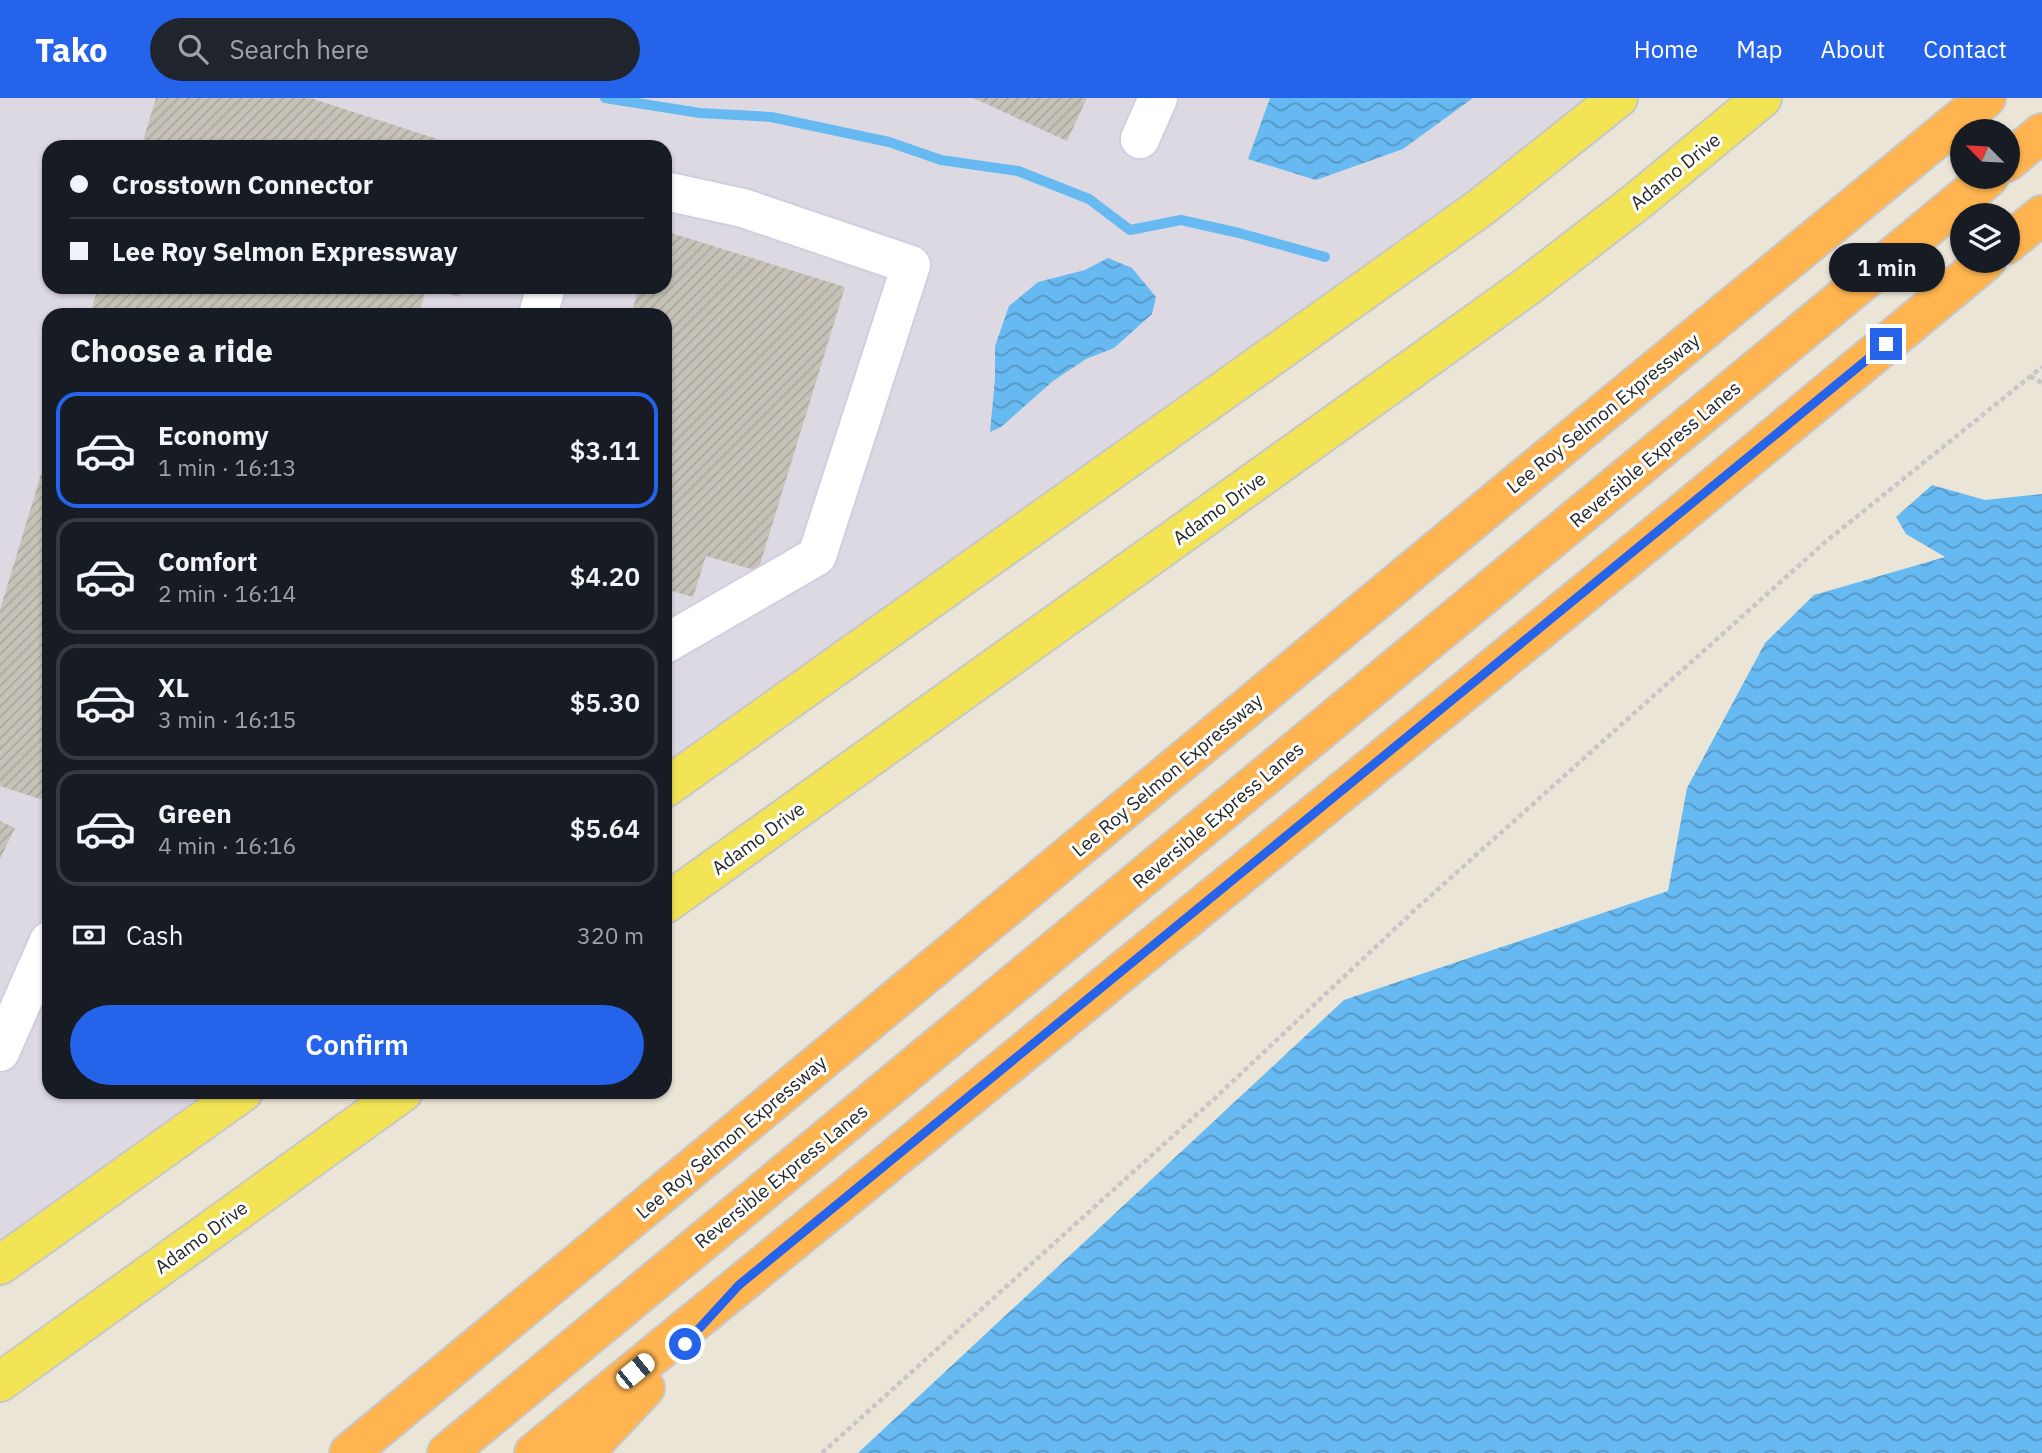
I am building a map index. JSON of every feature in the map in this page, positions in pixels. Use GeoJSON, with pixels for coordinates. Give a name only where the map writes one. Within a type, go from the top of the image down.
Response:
{"type":"FeatureCollection","features":[{"type":"Feature","properties":{"kind":"highway","name":"Lee Roy Selmon Expressway"},"geometry":{"type":"LineString","coordinates":[[349,1453],[1986,98]]}},
{"type":"Feature","properties":{"kind":"highway"},"geometry":{"type":"LineString","coordinates":[[2020,151],[2042,133]]}},
{"type":"Feature","properties":{"kind":"highway","name":"Reversible Express Lanes"},"geometry":{"type":"LineString","coordinates":[[447,1453],[1974,189]]}},
{"type":"Feature","properties":{"kind":"highway"},"geometry":{"type":"LineString","coordinates":[[2020,233],[2042,215]]}},
{"type":"Feature","properties":{"kind":"highway"},"geometry":{"type":"LineString","coordinates":[[534,1453],[1668,525],[1972,273]]}},
{"type":"Feature","properties":{"kind":"highway"},"geometry":{"type":"LineString","coordinates":[[584,1453],[739,1285]]}},
{"type":"Feature","properties":{"kind":"main road","name":"Adamo Drive"},"geometry":{"type":"LineString","coordinates":[[672,899],[1529,285],[1639,201],[1762,98]]}},
{"type":"Feature","properties":{"kind":"main road"},"geometry":{"type":"LineString","coordinates":[[672,783],[1480,208],[1600,104]]}},
{"type":"Feature","properties":{"kind":"main road"},"geometry":{"type":"LineString","coordinates":[[0,1265],[233,1099]]}},
{"type":"Feature","properties":{"kind":"main road","name":"Adamo Drive"},"geometry":{"type":"LineString","coordinates":[[0,1382],[382,1099]]}},
{"type":"Feature","properties":{"kind":"lane"},"geometry":{"type":"LineString","coordinates":[[1140,139],[1158,98]]}},
{"type":"Feature","properties":{"kind":"lane"},"geometry":{"type":"LineString","coordinates":[[672,193],[743,208],[911,265],[817,556],[672,640]]}},
{"type":"Feature","properties":{"kind":"lane"},"geometry":{"type":"LineString","coordinates":[[0,1052],[42,957]]}},
{"type":"Feature","properties":{"kind":"path"},"geometry":{"type":"LineString","coordinates":[[822,1453],[1214,1098],[1417,908],[1824,543],[2042,366]]}},
{"type":"Feature","properties":{"kind":"path"},"geometry":{"type":"LineString","coordinates":[[2030,376],[2042,383]]}},
{"type":"Feature","properties":{"kind":"shaded area"},"geometry":{"type":"Polygon","coordinates":[[[0,98],[1604,98],[672,772],[672,308],[42,308],[42,1099],[206,1099],[0,1239],[0,98]]]}},
{"type":"Feature","properties":{"kind":"water"},"geometry":{"type":"Polygon","coordinates":[[[1270,98],[1473,98],[1403,149],[1316,180],[1248,159],[1270,98]]]}},
{"type":"Feature","properties":{"kind":"water"},"geometry":{"type":"Polygon","coordinates":[[[1108,258],[1132,268],[1156,297],[1152,314],[1114,348],[1086,359],[1053,381],[1001,427],[990,432],[995,346],[1009,306],[1038,282],[1085,270],[1108,258]]]}},
{"type":"Feature","properties":{"kind":"water"},"geometry":{"type":"Polygon","coordinates":[[[1932,485],[1985,500],[2042,494],[2042,1453],[858,1453],[1344,1000],[1668,891],[1687,788],[1765,643],[1814,595],[1945,557],[1906,534],[1896,517],[1932,485]]]}},
{"type":"Feature","properties":{"kind":"building"},"geometry":{"type":"Polygon","coordinates":[[[156,98],[310,98],[440,140],[143,140],[156,98]]]}},
{"type":"Feature","properties":{"kind":"building"},"geometry":{"type":"Polygon","coordinates":[[[973,98],[1087,98],[1067,141],[973,98]]]}},
{"type":"Feature","properties":{"kind":"building"},"geometry":{"type":"Polygon","coordinates":[[[672,233],[845,287],[758,571],[706,556],[693,597],[672,591],[672,308],[633,308],[637,294],[672,294],[672,233]]]}},
{"type":"Feature","properties":{"kind":"building"},"geometry":{"type":"Polygon","coordinates":[[[96,294],[425,294],[420,308],[92,308],[96,294]]]}},
{"type":"Feature","properties":{"kind":"building"},"geometry":{"type":"Polygon","coordinates":[[[42,471],[42,800],[0,786],[0,610],[42,471]]]}},
{"type":"Feature","properties":{"kind":"building"},"geometry":{"type":"Polygon","coordinates":[[[0,821],[15,828],[0,859],[0,821]]]}},
{"type":"Feature","properties":{"kind":"waterway"},"geometry":{"type":"LineString","coordinates":[[605,98],[700,113],[771,117],[889,142],[941,160],[1018,171],[1089,199],[1130,230],[1181,220],[1325,257]]}},
{"type":"Feature","properties":{"kind":"route"},"geometry":{"type":"LineString","coordinates":[[685,1344],[739,1285],[1886,344]]}}]}
